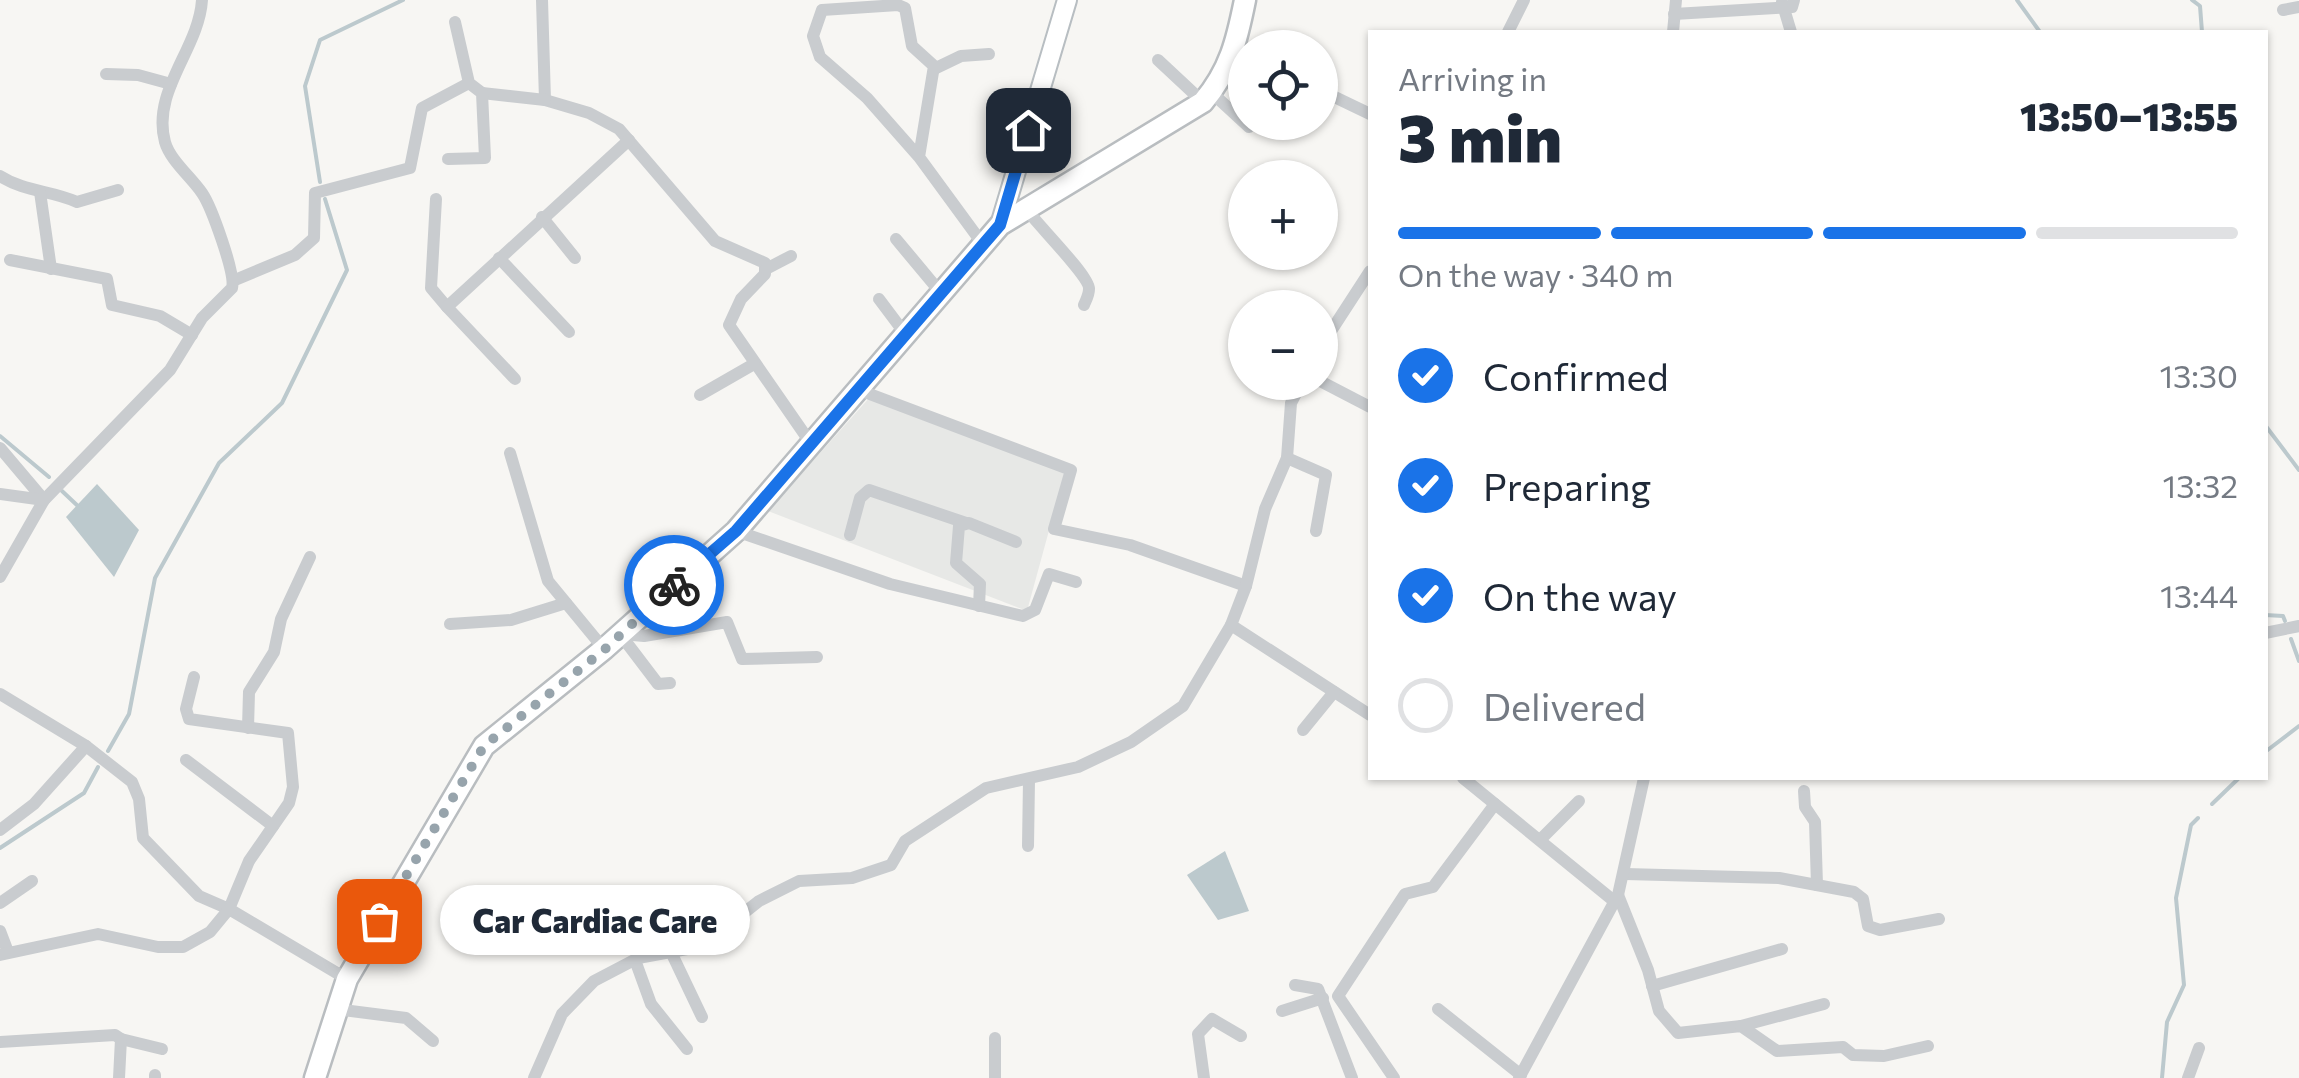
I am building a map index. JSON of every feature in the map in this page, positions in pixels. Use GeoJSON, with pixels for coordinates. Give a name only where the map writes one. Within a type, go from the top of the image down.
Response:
{"type":"FeatureCollection","features":[{"type":"Feature","properties":{"kind":"main road"},"geometry":{"type":"LineString","coordinates":[[1242,30],[1246,0]]}},
{"type":"Feature","properties":{"kind":"main road"},"geometry":{"type":"LineString","coordinates":[[315,1078],[347,979],[484,746],[612,642],[736,531],[1000,225],[1207,96],[1228,69]]}},
{"type":"Feature","properties":{"kind":"street"},"geometry":{"type":"LineString","coordinates":[[202,0],[192,49],[166,96],[165,142],[207,200],[234,280]]}},
{"type":"Feature","properties":{"kind":"street"},"geometry":{"type":"LineString","coordinates":[[542,0],[544,100]]}},
{"type":"Feature","properties":{"kind":"street"},"geometry":{"type":"LineString","coordinates":[[1000,225],[1067,0]]}},
{"type":"Feature","properties":{"kind":"street"},"geometry":{"type":"LineString","coordinates":[[1509,30],[1524,0]]}},
{"type":"Feature","properties":{"kind":"street"},"geometry":{"type":"LineString","coordinates":[[1675,7],[1787,2],[1792,30]]}},
{"type":"Feature","properties":{"kind":"street"},"geometry":{"type":"LineString","coordinates":[[919,156],[934,69],[930,58],[912,46],[900,5],[830,7],[817,16],[813,36],[820,56],[866,98],[919,156],[982,243]]}},
{"type":"Feature","properties":{"kind":"street"},"geometry":{"type":"LineString","coordinates":[[2283,10],[2299,7]]}},
{"type":"Feature","properties":{"kind":"street"},"geometry":{"type":"LineString","coordinates":[[455,22],[469,83],[482,93],[544,100],[588,113],[619,128],[715,241],[761,260],[766,268]]}},
{"type":"Feature","properties":{"kind":"street"},"geometry":{"type":"LineString","coordinates":[[934,69],[961,56],[989,54]]}},
{"type":"Feature","properties":{"kind":"street"},"geometry":{"type":"LineString","coordinates":[[1158,60],[1228,112]]}},
{"type":"Feature","properties":{"kind":"street"},"geometry":{"type":"LineString","coordinates":[[106,74],[138,75],[172,84]]}},
{"type":"Feature","properties":{"kind":"street"},"geometry":{"type":"LineString","coordinates":[[0,577],[44,500],[170,370],[234,280],[295,254],[314,238],[315,193],[410,168],[422,108],[469,83]]}},
{"type":"Feature","properties":{"kind":"street"},"geometry":{"type":"LineString","coordinates":[[448,159],[485,158],[482,93]]}},
{"type":"Feature","properties":{"kind":"street"},"geometry":{"type":"LineString","coordinates":[[1338,99],[1368,113]]}},
{"type":"Feature","properties":{"kind":"street"},"geometry":{"type":"LineString","coordinates":[[447,307],[630,140]]}},
{"type":"Feature","properties":{"kind":"street"},"geometry":{"type":"LineString","coordinates":[[0,176],[24,191],[77,202],[118,190]]}},
{"type":"Feature","properties":{"kind":"street"},"geometry":{"type":"LineString","coordinates":[[40,192],[52,269]]}},
{"type":"Feature","properties":{"kind":"street"},"geometry":{"type":"LineString","coordinates":[[436,200],[431,288],[515,379]]}},
{"type":"Feature","properties":{"kind":"street"},"geometry":{"type":"LineString","coordinates":[[1027,210],[1047,238],[1084,273],[1090,288],[1084,305]]}},
{"type":"Feature","properties":{"kind":"street"},"geometry":{"type":"LineString","coordinates":[[542,218],[576,258]]}},
{"type":"Feature","properties":{"kind":"street"},"geometry":{"type":"LineString","coordinates":[[896,239],[941,293]]}},
{"type":"Feature","properties":{"kind":"street"},"geometry":{"type":"LineString","coordinates":[[791,256],[766,268],[728,322],[812,445]]}},
{"type":"Feature","properties":{"kind":"street"},"geometry":{"type":"LineString","coordinates":[[499,258],[569,332]]}},
{"type":"Feature","properties":{"kind":"street"},"geometry":{"type":"LineString","coordinates":[[10,260],[107,280],[112,305],[160,316],[192,335]]}},
{"type":"Feature","properties":{"kind":"street"},"geometry":{"type":"LineString","coordinates":[[1338,321],[1368,275]]}},
{"type":"Feature","properties":{"kind":"street"},"geometry":{"type":"LineString","coordinates":[[880,299],[906,335]]}},
{"type":"Feature","properties":{"kind":"street"},"geometry":{"type":"LineString","coordinates":[[700,396],[754,364]]}},
{"type":"Feature","properties":{"kind":"street"},"geometry":{"type":"LineString","coordinates":[[859,390],[1070,470],[1054,529],[1130,544],[1246,586]]}},
{"type":"Feature","properties":{"kind":"street"},"geometry":{"type":"LineString","coordinates":[[1338,390],[1368,406]]}},
{"type":"Feature","properties":{"kind":"street"},"geometry":{"type":"LineString","coordinates":[[534,1078],[562,1014],[594,981],[635,960],[671,952],[721,931],[759,900],[799,881],[852,878],[891,864],[905,841],[986,788],[1078,768],[1131,742],[1184,706],[1232,625],[1246,586],[1265,509],[1287,458],[1293,400]]}},
{"type":"Feature","properties":{"kind":"street"},"geometry":{"type":"LineString","coordinates":[[0,448],[44,500]]}},
{"type":"Feature","properties":{"kind":"street"},"geometry":{"type":"LineString","coordinates":[[510,452],[548,581],[566,603],[658,684],[670,683]]}},
{"type":"Feature","properties":{"kind":"street"},"geometry":{"type":"LineString","coordinates":[[1287,458],[1326,475],[1316,531]]}},
{"type":"Feature","properties":{"kind":"street"},"geometry":{"type":"LineString","coordinates":[[850,534],[860,498],[872,490],[1016,542]]}},
{"type":"Feature","properties":{"kind":"street"},"geometry":{"type":"LineString","coordinates":[[0,494],[44,500]]}},
{"type":"Feature","properties":{"kind":"street"},"geometry":{"type":"LineString","coordinates":[[966,523],[958,531],[956,560],[980,584],[979,606]]}},
{"type":"Feature","properties":{"kind":"street"},"geometry":{"type":"LineString","coordinates":[[736,531],[890,584],[1025,616],[1035,610],[1048,574],[1076,582]]}},
{"type":"Feature","properties":{"kind":"street"},"geometry":{"type":"LineString","coordinates":[[248,728],[249,692],[274,652],[281,619],[310,557]]}},
{"type":"Feature","properties":{"kind":"street"},"geometry":{"type":"LineString","coordinates":[[450,624],[511,620],[566,603]]}},
{"type":"Feature","properties":{"kind":"street"},"geometry":{"type":"LineString","coordinates":[[612,642],[726,622],[742,659],[817,657]]}},
{"type":"Feature","properties":{"kind":"street"},"geometry":{"type":"LineString","coordinates":[[1232,625],[1368,714]]}},
{"type":"Feature","properties":{"kind":"street"},"geometry":{"type":"LineString","coordinates":[[2268,632],[2299,626]]}},
{"type":"Feature","properties":{"kind":"street"},"geometry":{"type":"LineString","coordinates":[[0,930],[4,954],[98,934],[158,947],[183,947],[210,932],[230,909],[249,862],[289,803],[293,786],[288,733],[189,718],[186,709],[194,677]]}},
{"type":"Feature","properties":{"kind":"street"},"geometry":{"type":"LineString","coordinates":[[1303,730],[1334,692]]}},
{"type":"Feature","properties":{"kind":"street"},"geometry":{"type":"LineString","coordinates":[[0,694],[86,746],[132,782],[139,799],[143,838],[199,896],[230,909],[347,979]]}},
{"type":"Feature","properties":{"kind":"street"},"geometry":{"type":"LineString","coordinates":[[0,830],[34,804],[86,746]]}},
{"type":"Feature","properties":{"kind":"street"},"geometry":{"type":"LineString","coordinates":[[186,760],[273,826]]}},
{"type":"Feature","properties":{"kind":"street"},"geometry":{"type":"LineString","coordinates":[[1028,780],[1028,846]]}},
{"type":"Feature","properties":{"kind":"street"},"geometry":{"type":"LineString","coordinates":[[1466,780],[1616,898],[1659,1010],[1678,1033],[1742,1026],[1824,1004]]}},
{"type":"Feature","properties":{"kind":"street"},"geometry":{"type":"LineString","coordinates":[[1438,1009],[1520,1076],[1616,898],[1625,874],[1644,780]]}},
{"type":"Feature","properties":{"kind":"street"},"geometry":{"type":"LineString","coordinates":[[1804,791],[1805,807],[1815,822],[1817,885]]}},
{"type":"Feature","properties":{"kind":"street"},"geometry":{"type":"LineString","coordinates":[[1540,840],[1580,801]]}},
{"type":"Feature","properties":{"kind":"street"},"geometry":{"type":"LineString","coordinates":[[1282,1011],[1331,1002],[1338,996],[1352,968],[1394,908],[1406,894],[1433,887],[1496,804]]}},
{"type":"Feature","properties":{"kind":"street"},"geometry":{"type":"LineString","coordinates":[[1625,874],[1740,876],[1854,892],[1863,899],[1868,926],[1880,930],[1938,919]]}},
{"type":"Feature","properties":{"kind":"street"},"geometry":{"type":"LineString","coordinates":[[0,903],[32,881]]}},
{"type":"Feature","properties":{"kind":"street"},"geometry":{"type":"LineString","coordinates":[[1652,986],[1782,949]]}},
{"type":"Feature","properties":{"kind":"street"},"geometry":{"type":"LineString","coordinates":[[671,952],[702,1017]]}},
{"type":"Feature","properties":{"kind":"street"},"geometry":{"type":"LineString","coordinates":[[635,960],[651,1004],[687,1050]]}},
{"type":"Feature","properties":{"kind":"street"},"geometry":{"type":"LineString","coordinates":[[1295,986],[1318,989],[1394,1078]]}},
{"type":"Feature","properties":{"kind":"street"},"geometry":{"type":"LineString","coordinates":[[1331,1002],[1352,1078]]}},
{"type":"Feature","properties":{"kind":"street"},"geometry":{"type":"LineString","coordinates":[[335,1009],[406,1018],[433,1041]]}},
{"type":"Feature","properties":{"kind":"street"},"geometry":{"type":"LineString","coordinates":[[1204,1078],[1198,1034],[1212,1019],[1241,1036]]}},
{"type":"Feature","properties":{"kind":"street"},"geometry":{"type":"LineString","coordinates":[[1742,1026],[1776,1051],[1843,1047],[1853,1054],[1884,1056],[1928,1046]]}},
{"type":"Feature","properties":{"kind":"street"},"geometry":{"type":"LineString","coordinates":[[0,1042],[115,1035],[162,1048]]}},
{"type":"Feature","properties":{"kind":"street"},"geometry":{"type":"LineString","coordinates":[[994,1038],[996,1078]]}},
{"type":"Feature","properties":{"kind":"street"},"geometry":{"type":"LineString","coordinates":[[119,1078],[121,1039]]}},
{"type":"Feature","properties":{"kind":"street"},"geometry":{"type":"LineString","coordinates":[[2188,1078],[2199,1048]]}},
{"type":"Feature","properties":{"kind":"shaded area"},"geometry":{"type":"Polygon","coordinates":[[[871,396],[1065,472],[1027,611],[768,511],[871,396]]]}},
{"type":"Feature","properties":{"kind":"shaded area"},"geometry":{"type":"Polygon","coordinates":[[[97,484],[139,530],[114,577],[66,517],[97,484]]]}},
{"type":"Feature","properties":{"kind":"shaded area"},"geometry":{"type":"Polygon","coordinates":[[[1225,851],[1249,911],[1218,920],[1187,875],[1225,851]]]}},
{"type":"Feature","properties":{"kind":"waterway"},"geometry":{"type":"LineString","coordinates":[[320,182],[305,86],[320,40],[403,0]]}},
{"type":"Feature","properties":{"kind":"waterway"},"geometry":{"type":"LineString","coordinates":[[2017,0],[2039,30]]}},
{"type":"Feature","properties":{"kind":"waterway"},"geometry":{"type":"LineString","coordinates":[[2192,0],[2200,6],[2202,30]]}},
{"type":"Feature","properties":{"kind":"waterway"},"geometry":{"type":"LineString","coordinates":[[108,751],[129,714],[155,578],[219,463],[282,403],[347,270],[325,199]]}},
{"type":"Feature","properties":{"kind":"waterway"},"geometry":{"type":"LineString","coordinates":[[2268,429],[2299,470]]}},
{"type":"Feature","properties":{"kind":"waterway"},"geometry":{"type":"LineString","coordinates":[[0,436],[49,477]]}},
{"type":"Feature","properties":{"kind":"waterway"},"geometry":{"type":"LineString","coordinates":[[62,491],[80,508]]}},
{"type":"Feature","properties":{"kind":"waterway"},"geometry":{"type":"LineString","coordinates":[[2268,615],[2283,616],[2285,621]]}},
{"type":"Feature","properties":{"kind":"waterway"},"geometry":{"type":"LineString","coordinates":[[2291,639],[2299,661]]}},
{"type":"Feature","properties":{"kind":"waterway"},"geometry":{"type":"LineString","coordinates":[[2268,750],[2299,726]]}},
{"type":"Feature","properties":{"kind":"waterway"},"geometry":{"type":"LineString","coordinates":[[0,848],[84,793],[98,767]]}},
{"type":"Feature","properties":{"kind":"waterway"},"geometry":{"type":"LineString","coordinates":[[2212,804],[2237,780]]}},
{"type":"Feature","properties":{"kind":"waterway"},"geometry":{"type":"LineString","coordinates":[[2162,1078],[2167,1022],[2184,985],[2176,898],[2191,825],[2198,818]]}},
{"type":"Feature","properties":{"kind":"way so far"},"geometry":{"type":"LineString","coordinates":[[379,921],[484,746],[604,650],[674,585]]}},
{"type":"Feature","properties":{"kind":"place","name":"Car Cardiac Care"},"geometry":{"type":"Point","coordinates":[379,921]}},
{"type":"Feature","properties":{"kind":"route"},"geometry":{"type":"LineString","coordinates":[[674,585],[736,531],[1000,225],[1028,130]]}}]}
